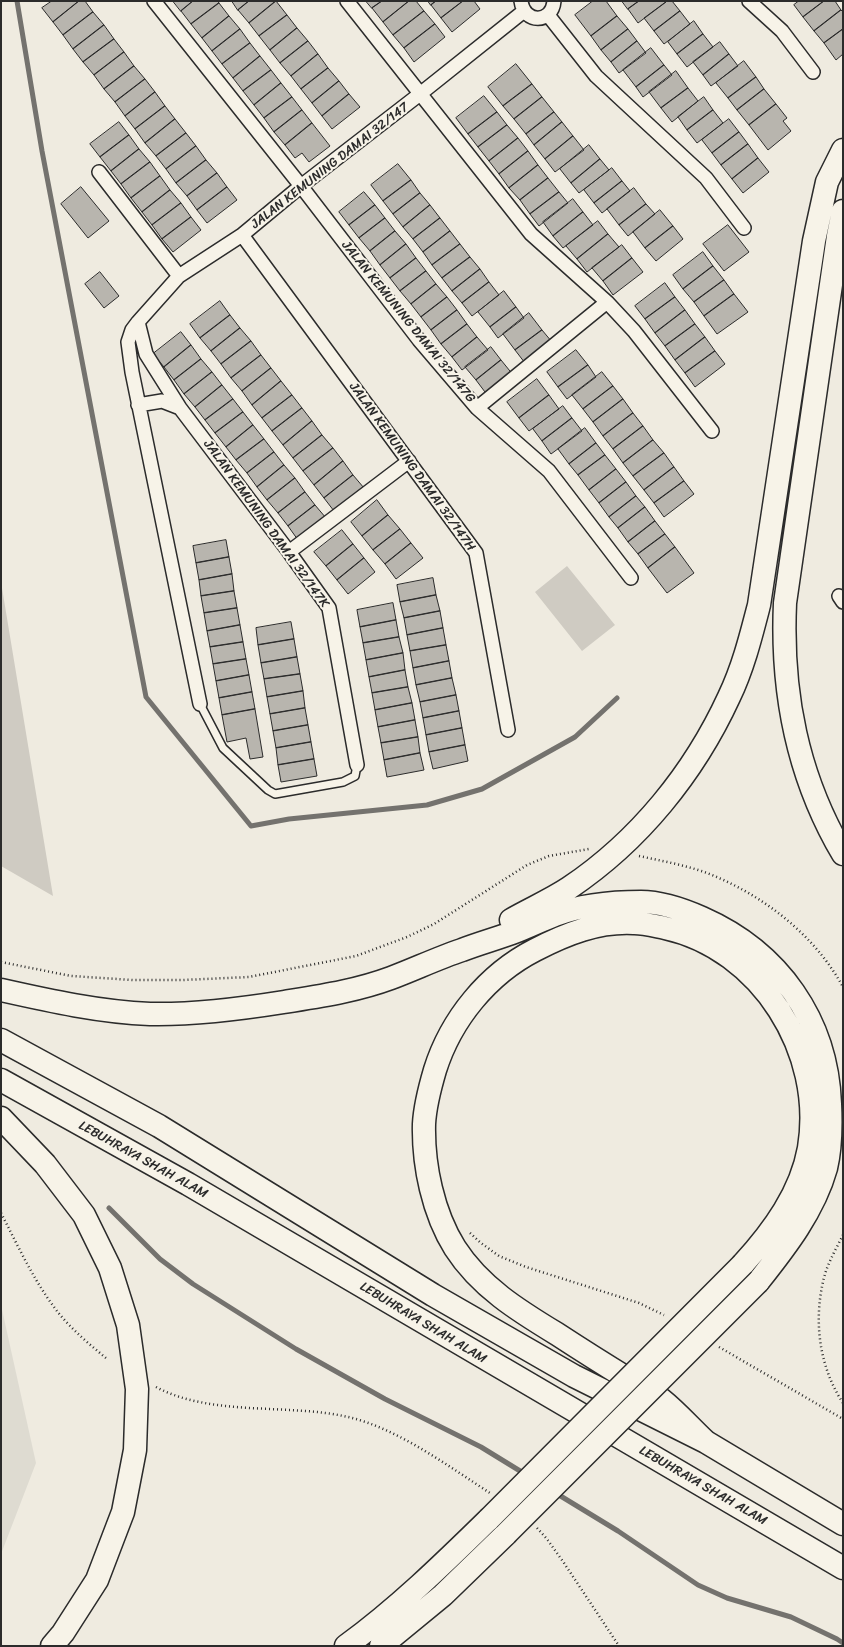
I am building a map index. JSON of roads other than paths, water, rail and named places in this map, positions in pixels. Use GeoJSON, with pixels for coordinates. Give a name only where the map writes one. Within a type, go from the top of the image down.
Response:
{"type":"FeatureCollection","features":[{"type":"Feature","properties":{"kind":"highway"},"geometry":{"type":"LineString","coordinates":[[460,950],[569,888],[628,840],[659,808],[684,776],[730,697],[745,656],[759,605],[814,241],[828,182],[843,150]]}},
{"type":"Feature","properties":{"kind":"highway"},"geometry":{"type":"LineString","coordinates":[[843,211],[838,236],[785,603],[784,640],[790,706],[802,759],[809,784],[843,854]]}},
{"type":"Feature","properties":{"kind":"highway"},"geometry":{"type":"LineString","coordinates":[[1,990],[55,1002],[104,1010],[151,1014],[193,1013],[254,1006],[342,993],[390,978],[460,950],[516,931],[557,914],[582,907],[612,903],[644,902],[686,911],[719,926],[743,940],[782,977],[808,1014],[819,1041],[827,1071],[830,1096],[831,1129],[826,1168],[809,1209],[784,1249],[758,1282],[506,1534],[443,1595],[381,1646]]}},
{"type":"Feature","properties":{"kind":"highway"},"geometry":{"type":"LineString","coordinates":[[346,1646],[380,1621],[431,1576],[489,1519],[743,1264],[774,1227],[791,1201],[802,1177],[807,1156],[811,1120],[811,1100],[808,1080],[792,1032],[773,1000],[756,981],[741,966],[702,941],[680,931],[637,922],[616,923],[577,930],[556,938],[524,955],[487,984],[469,1005],[458,1022],[438,1060],[429,1089],[424,1123],[426,1155],[432,1192],[441,1218],[454,1246],[474,1272],[487,1285],[512,1306],[662,1400],[706,1442]]}},
{"type":"Feature","properties":{"kind":"highway"},"geometry":{"type":"LineString","coordinates":[[1,1040],[159,1126],[433,1295],[568,1372],[706,1442],[843,1524]]}},
{"type":"Feature","properties":{"kind":"highway","name":"LEBUHRAYA SHAH ALAM"},"geometry":{"type":"LineString","coordinates":[[1,1080],[188,1184],[843,1568]]}},
{"type":"Feature","properties":{"kind":"highway"},"geometry":{"type":"LineString","coordinates":[[1,1118],[45,1164],[84,1215],[110,1268],[128,1325],[137,1389],[135,1450],[123,1512],[97,1580],[63,1633],[52,1646]]}},
{"type":"Feature","properties":{"kind":"street","name":"JALAN KEMUNING DAMAI 32/147G"},"geometry":{"type":"LineString","coordinates":[[154,1],[301,186],[419,340],[477,408],[549,471],[631,578]]}},
{"type":"Feature","properties":{"kind":"street"},"geometry":{"type":"LineString","coordinates":[[347,1],[531,234],[607,302],[634,331],[712,431]]}},
{"type":"Feature","properties":{"kind":"street"},"geometry":{"type":"LineString","coordinates":[[523,6],[528,15],[538,18],[548,15],[554,6],[554,1]]}},
{"type":"Feature","properties":{"kind":"street"},"geometry":{"type":"LineString","coordinates":[[749,1],[782,31],[813,72]]}},
{"type":"Feature","properties":{"kind":"street","name":"JALAN KEMUNING DAMAI 32/147"},"geometry":{"type":"LineString","coordinates":[[200,704],[138,405],[128,342],[132,330],[179,276],[242,236],[301,186],[420,94],[523,6]]}},
{"type":"Feature","properties":{"kind":"street"},"geometry":{"type":"LineString","coordinates":[[548,15],[596,76],[706,178],[744,228]]}},
{"type":"Feature","properties":{"kind":"street"},"geometry":{"type":"LineString","coordinates":[[99,172],[179,276]]}},
{"type":"Feature","properties":{"kind":"street","name":"JALAN KEMUNING DAMAI 32/147H"},"geometry":{"type":"LineString","coordinates":[[242,236],[476,553],[482,579],[508,730]]}},
{"type":"Feature","properties":{"kind":"street"},"geometry":{"type":"LineString","coordinates":[[477,408],[607,302]]}},
{"type":"Feature","properties":{"kind":"street","name":"JALAN KEMUNING DAMAI 32/147K"},"geometry":{"type":"LineString","coordinates":[[138,322],[146,354],[180,408],[289,552],[329,608],[357,765]]}},
{"type":"Feature","properties":{"kind":"street"},"geometry":{"type":"LineString","coordinates":[[138,405],[162,402],[180,408]]}},
{"type":"Feature","properties":{"kind":"street"},"geometry":{"type":"LineString","coordinates":[[289,552],[409,461]]}},
{"type":"Feature","properties":{"kind":"lane"},"geometry":{"type":"LineString","coordinates":[[200,704],[223,748],[268,790],[275,794],[343,782],[356,776],[357,765]]}},
{"type":"Feature","properties":{"kind":"waterway"},"geometry":{"type":"LineString","coordinates":[[17,1],[42,151],[146,697],[251,826],[289,819],[427,805],[482,789],[575,737],[617,698]]}},
{"type":"Feature","properties":{"kind":"waterway"},"geometry":{"type":"LineString","coordinates":[[109,1208],[160,1259],[193,1284],[296,1349],[385,1399],[481,1447],[525,1474]]}},
{"type":"Feature","properties":{"kind":"waterway"},"geometry":{"type":"LineString","coordinates":[[554,1492],[618,1531],[698,1585],[727,1598],[791,1617],[843,1643]]}}]}
